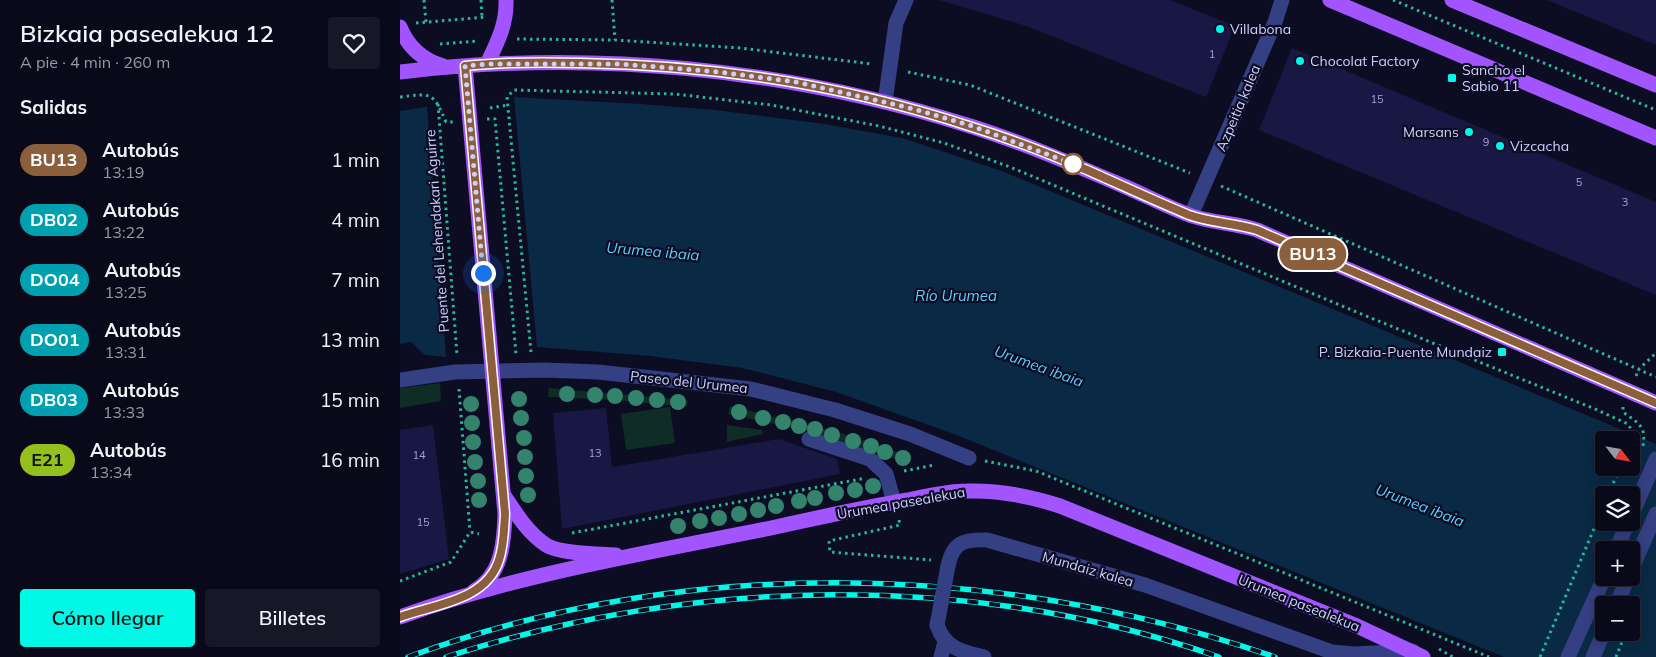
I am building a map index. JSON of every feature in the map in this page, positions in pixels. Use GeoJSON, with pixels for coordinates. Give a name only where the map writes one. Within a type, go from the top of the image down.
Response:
{"type":"FeatureCollection","features":[{"type":"Feature","properties":{"kind":"main road"},"geometry":{"type":"LineString","coordinates":[[1330,0],[1656,138]]}},
{"type":"Feature","properties":{"kind":"main road"},"geometry":{"type":"LineString","coordinates":[[1452,0],[1656,86]]}},
{"type":"Feature","properties":{"kind":"main road"},"geometry":{"type":"LineString","coordinates":[[487,64],[499,39],[505,8]]}},
{"type":"Feature","properties":{"kind":"main road"},"geometry":{"type":"LineString","coordinates":[[404,26],[410,44],[417,53],[445,67]]}},
{"type":"Feature","properties":{"kind":"main road"},"geometry":{"type":"LineString","coordinates":[[400,72],[487,64],[621,64],[680,67],[796,82],[885,102],[972,126],[1029,146],[1191,215],[1257,230],[1656,403]]}},
{"type":"Feature","properties":{"kind":"main road"},"geometry":{"type":"LineString","coordinates":[[465,66],[505,514],[500,560],[486,581],[477,590],[466,596]]}},
{"type":"Feature","properties":{"kind":"main road","name":"Urumea pasealekua"},"geometry":{"type":"LineString","coordinates":[[400,617],[528,579],[894,502],[965,491],[1014,494],[1037,498],[1060,506],[1357,626],[1418,654]]}},
{"type":"Feature","properties":{"kind":"main road"},"geometry":{"type":"LineString","coordinates":[[503,494],[523,524],[547,546],[586,553],[632,556]]}},
{"type":"Feature","properties":{"kind":"street"},"geometry":{"type":"LineString","coordinates":[[885,102],[896,23],[906,0]]}},
{"type":"Feature","properties":{"kind":"street","name":"Azpeitia kalea"},"geometry":{"type":"LineString","coordinates":[[1191,215],[1275,22],[1282,0]]}},
{"type":"Feature","properties":{"kind":"street","name":"Paseo del Urumea"},"geometry":{"type":"LineString","coordinates":[[400,380],[459,372],[544,370],[598,372],[751,388],[882,425],[910,434],[969,458]]}},
{"type":"Feature","properties":{"kind":"street"},"geometry":{"type":"LineString","coordinates":[[809,439],[870,459],[886,474],[894,502]]}},
{"type":"Feature","properties":{"kind":"street"},"geometry":{"type":"LineString","coordinates":[[1640,496],[1656,460]]}},
{"type":"Feature","properties":{"kind":"street"},"geometry":{"type":"LineString","coordinates":[[1640,550],[1656,514]]}},
{"type":"Feature","properties":{"kind":"street","name":"Mundaiz kalea"},"geometry":{"type":"LineString","coordinates":[[945,641],[939,633],[937,625],[948,563],[951,552],[959,544],[971,539],[987,540],[1145,585],[1332,652],[1358,656]]}},
{"type":"Feature","properties":{"kind":"street"},"geometry":{"type":"LineString","coordinates":[[1568,657],[1600,586]]}},
{"type":"Feature","properties":{"kind":"street"},"geometry":{"type":"LineString","coordinates":[[941,657],[945,641],[960,651],[984,657]]}},
{"type":"Feature","properties":{"kind":"street"},"geometry":{"type":"LineString","coordinates":[[1593,657],[1600,641]]}},
{"type":"Feature","properties":{"kind":"street","name":"Urumea pasealekua"},"geometry":{"type":"LineString","coordinates":[[1358,656],[1418,654]]}},
{"type":"Feature","properties":{"kind":"path"},"geometry":{"type":"LineString","coordinates":[[424,0],[426,22]]}},
{"type":"Feature","properties":{"kind":"path"},"geometry":{"type":"LineString","coordinates":[[481,0],[482,17]]}},
{"type":"Feature","properties":{"kind":"path"},"geometry":{"type":"LineString","coordinates":[[612,0],[615,40]]}},
{"type":"Feature","properties":{"kind":"path"},"geometry":{"type":"LineString","coordinates":[[1393,0],[1656,110]]}},
{"type":"Feature","properties":{"kind":"path"},"geometry":{"type":"LineString","coordinates":[[404,26],[482,17],[505,8]]}},
{"type":"Feature","properties":{"kind":"path"},"geometry":{"type":"LineString","coordinates":[[530,348],[508,97],[514,90],[674,94],[771,105],[879,126],[944,143],[1010,167],[1354,311],[1595,409],[1628,424],[1632,431]]}},
{"type":"Feature","properties":{"kind":"path","name":"Puente del Lehendakari Aguirre"},"geometry":{"type":"LineString","coordinates":[[400,97],[423,94],[435,99],[438,104],[458,356]]}},
{"type":"Feature","properties":{"kind":"path"},"geometry":{"type":"LineString","coordinates":[[490,108],[508,105]]}},
{"type":"Feature","properties":{"kind":"path"},"geometry":{"type":"LineString","coordinates":[[439,114],[447,113]]}},
{"type":"Feature","properties":{"kind":"path"},"geometry":{"type":"LineString","coordinates":[[1656,353],[1639,370],[1656,376]]}},
{"type":"Feature","properties":{"kind":"path"},"geometry":{"type":"LineString","coordinates":[[400,581],[451,562],[470,532],[459,372]]}},
{"type":"Feature","properties":{"kind":"path"},"geometry":{"type":"LineString","coordinates":[[564,534],[969,458],[1036,471],[1489,657]]}},
{"type":"Feature","properties":{"kind":"path"},"geometry":{"type":"LineString","coordinates":[[1540,657],[1595,526]]}},
{"type":"Feature","properties":{"kind":"path"},"geometry":{"type":"LineString","coordinates":[[470,532],[479,534]]}},
{"type":"Feature","properties":{"kind":"path"},"geometry":{"type":"LineString","coordinates":[[864,534],[828,541],[830,552],[948,563]]}},
{"type":"Feature","properties":{"kind":"path"},"geometry":{"type":"LineString","coordinates":[[1616,657],[1622,641]]}},
{"type":"Feature","properties":{"kind":"green space"},"geometry":{"type":"Polygon","coordinates":[[[440,383],[441,401],[400,408],[400,388],[440,383]]]}},
{"type":"Feature","properties":{"kind":"green space"},"geometry":{"type":"Polygon","coordinates":[[[549,388],[688,400],[687,407],[616,400],[548,397],[549,388]]]}},
{"type":"Feature","properties":{"kind":"green space"},"geometry":{"type":"Polygon","coordinates":[[[730,406],[841,433],[912,457],[899,460],[802,430],[728,414],[730,406]]]}},
{"type":"Feature","properties":{"kind":"green space"},"geometry":{"type":"Polygon","coordinates":[[[670,407],[675,443],[626,450],[621,414],[670,407]]]}},
{"type":"Feature","properties":{"kind":"green space"},"geometry":{"type":"Polygon","coordinates":[[[727,425],[762,430],[763,434],[727,442],[727,425]]]}},
{"type":"Feature","properties":{"kind":"water","name":"Río Urumea"},"geometry":{"type":"Polygon","coordinates":[[[514,97],[715,110],[825,124],[902,138],[1002,171],[1625,431],[1595,431],[1595,476],[1640,476],[1640,437],[1656,444],[1656,657],[1504,657],[954,434],[836,392],[742,368],[650,356],[537,347],[446,357],[425,355],[411,342],[400,344],[400,111],[514,97]]]}},
{"type":"Feature","properties":{"kind":"pier"},"geometry":{"type":"Polygon","coordinates":[[[514,97],[537,347],[446,357],[427,106],[514,97]]]}},
{"type":"Feature","properties":{"kind":"building"},"geometry":{"type":"Polygon","coordinates":[[[939,0],[1170,0],[1235,26],[1206,97],[1026,26],[939,0]]]}},
{"type":"Feature","properties":{"kind":"building"},"geometry":{"type":"Polygon","coordinates":[[[1547,0],[1656,0],[1656,45],[1547,0]]]}},
{"type":"Feature","properties":{"kind":"building"},"geometry":{"type":"Polygon","coordinates":[[[1292,48],[1656,202],[1656,295],[1259,130],[1292,48]]]}},
{"type":"Feature","properties":{"kind":"building"},"geometry":{"type":"Polygon","coordinates":[[[606,408],[612,467],[779,439],[837,459],[840,474],[562,529],[553,413],[606,408]]]}},
{"type":"Feature","properties":{"kind":"building"},"geometry":{"type":"Polygon","coordinates":[[[433,425],[449,559],[400,574],[400,430],[433,425]]]}},
{"type":"Feature","properties":{"kind":"railway"},"geometry":{"type":"LineString","coordinates":[[408,657],[514,624],[622,600],[731,587],[841,583],[951,588],[1061,602],[1169,625],[1275,657]]}},
{"type":"Feature","properties":{"kind":"railway"},"geometry":{"type":"LineString","coordinates":[[446,657],[540,631],[637,611],[734,599],[833,595],[931,598],[1029,609],[1125,629],[1219,657]]}},
{"type":"Feature","properties":{"kind":"bus line","name":"BU13"},"geometry":{"type":"LineString","coordinates":[[400,617],[466,596],[477,590],[494,571],[500,560],[504,537],[505,514],[465,66],[562,63],[680,67],[796,82],[914,109],[972,126],[1029,146],[1191,215],[1206,220],[1246,226],[1257,230],[1656,403]]}},
{"type":"Feature","properties":{"kind":"place","name":"Villabona"},"geometry":{"type":"Point","coordinates":[1220,29]}},
{"type":"Feature","properties":{"kind":"place","name":"Chocolat Factory"},"geometry":{"type":"Point","coordinates":[1300,61]}},
{"type":"Feature","properties":{"kind":"place","name":"Sancho el Sabio 11"},"geometry":{"type":"Point","coordinates":[1452,78]}},
{"type":"Feature","properties":{"kind":"place","name":"Marsans"},"geometry":{"type":"Point","coordinates":[1469,132]}},
{"type":"Feature","properties":{"kind":"place","name":"Vizcacha"},"geometry":{"type":"Point","coordinates":[1500,146]}},
{"type":"Feature","properties":{"kind":"place","name":"P. Bizkaia-Puente Mundaiz"},"geometry":{"type":"Point","coordinates":[1502,352]}},
{"type":"Feature","properties":{"kind":"route"},"geometry":{"type":"LineString","coordinates":[[483,273],[465,66],[562,63],[621,64],[680,67],[796,82],[914,109],[972,126],[1073,164]]}},
{"type":"Feature","properties":{"kind":"water label","name":"Urumea ibaia"},"geometry":{"type":"Point","coordinates":[653,251]}},
{"type":"Feature","properties":{"kind":"water label","name":"Urumea ibaia"},"geometry":{"type":"Point","coordinates":[1039,366]}},
{"type":"Feature","properties":{"kind":"water label","name":"Urumea ibaia"},"geometry":{"type":"Point","coordinates":[1420,505]}}]}
